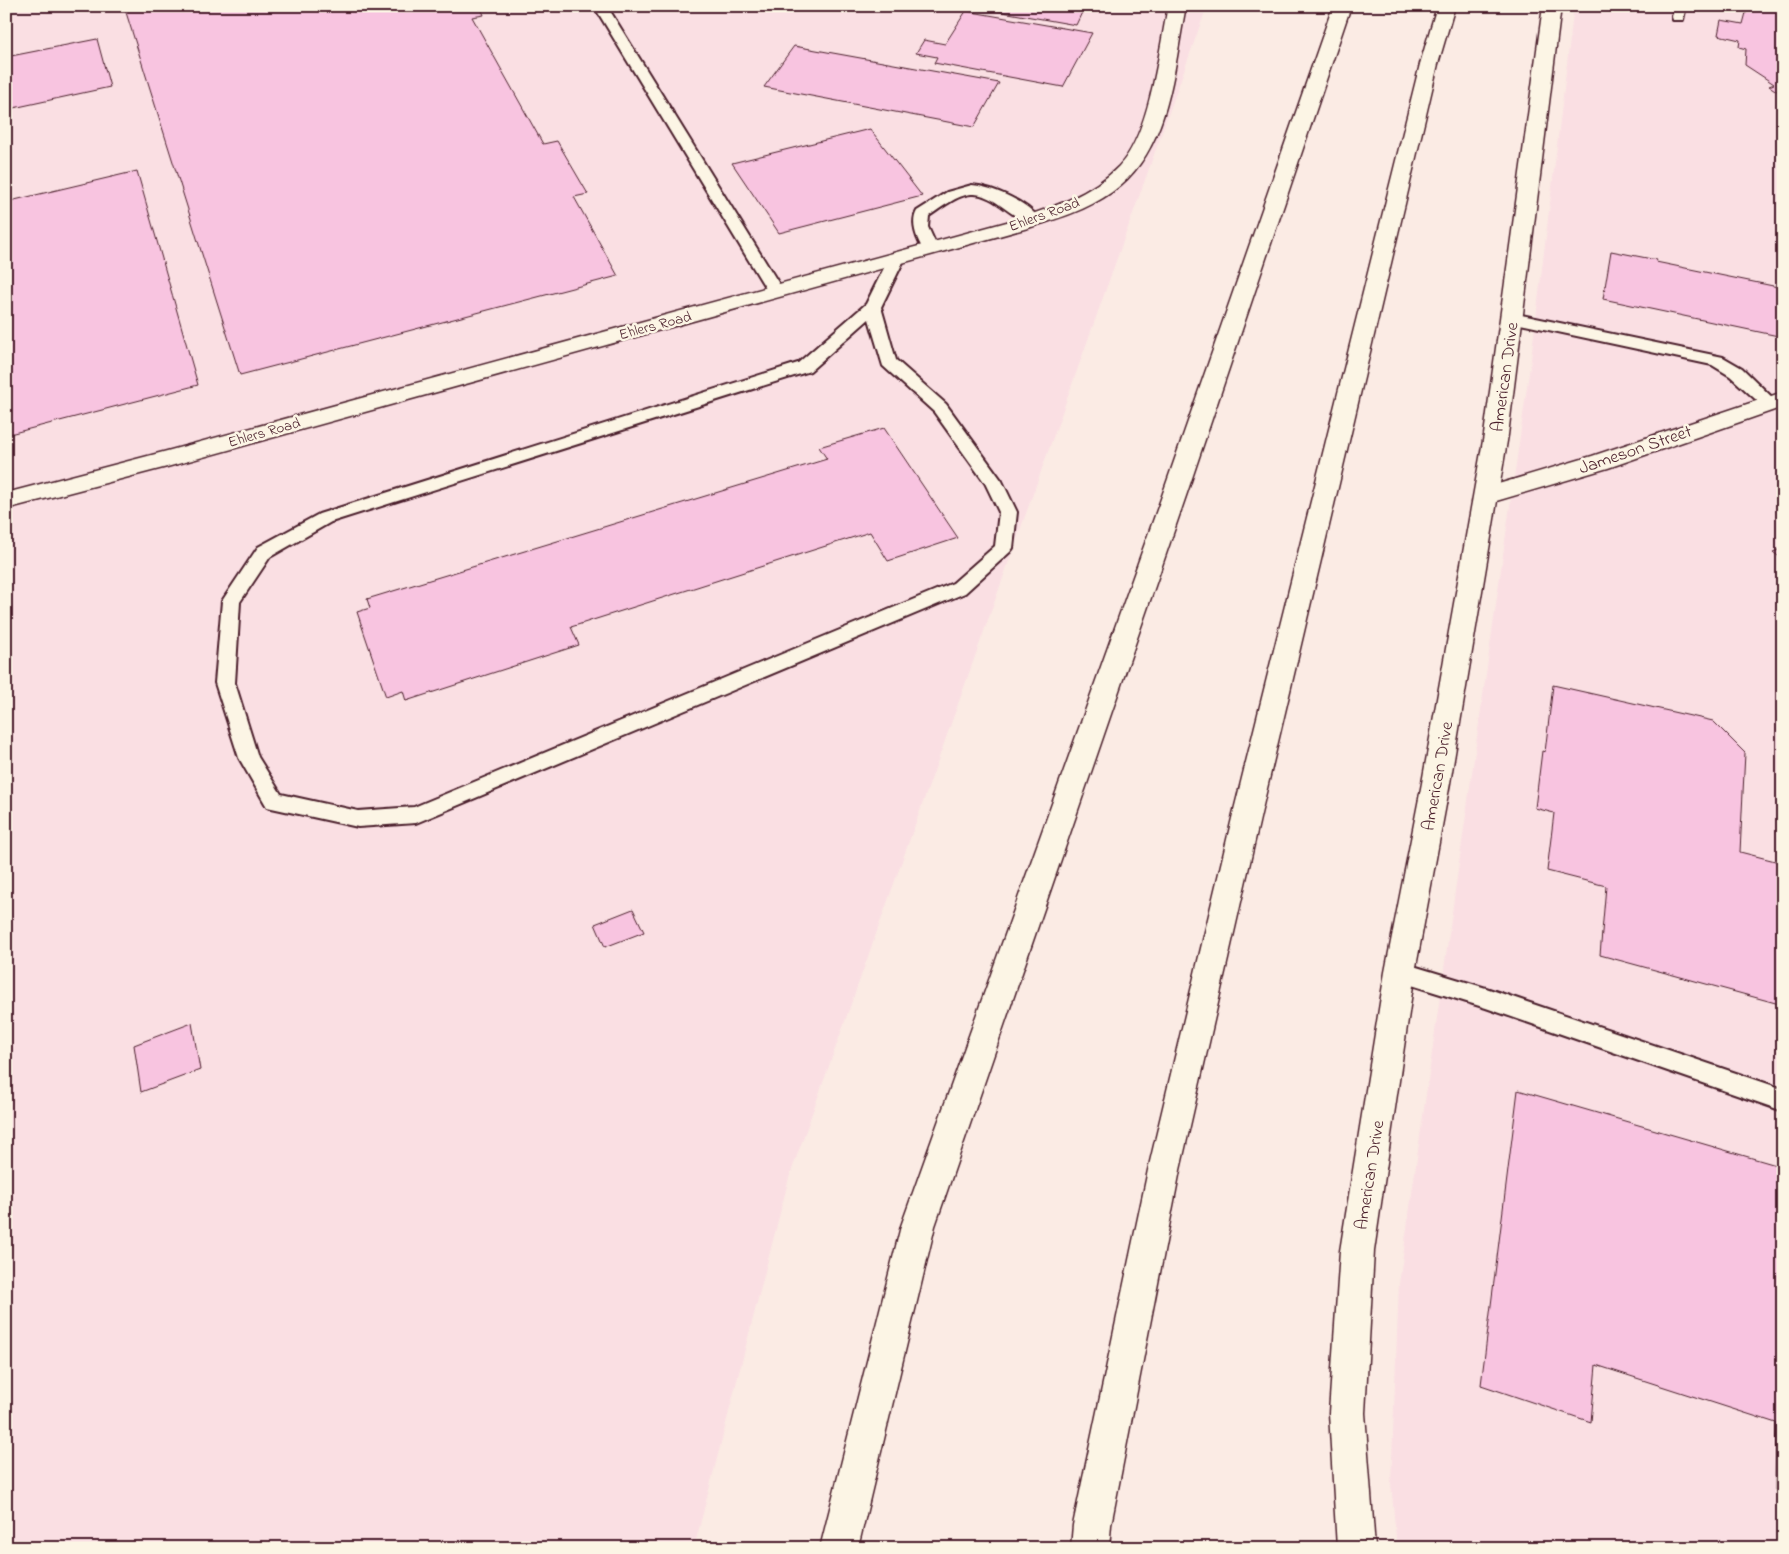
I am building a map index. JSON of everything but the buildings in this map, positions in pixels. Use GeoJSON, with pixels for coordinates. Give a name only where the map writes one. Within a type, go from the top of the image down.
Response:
{"type":"FeatureCollection","features":[{"type":"Feature","properties":{"kind":"main road","name":"Ehlers Road"},"geometry":{"type":"LineString","coordinates":[[6,501],[776,292],[1033,220],[1081,202],[1106,187],[1128,168],[1141,149],[1155,110],[1177,6]]}},
{"type":"Feature","properties":{"kind":"main road"},"geometry":{"type":"LineString","coordinates":[[839,1548],[918,1226],[1169,512],[1342,6]]}},
{"type":"Feature","properties":{"kind":"main road"},"geometry":{"type":"LineString","coordinates":[[1090,1548],[1092,1526],[1164,1170],[1247,814],[1429,64],[1446,6]]}},
{"type":"Feature","properties":{"kind":"main road","name":"American Drive"},"geometry":{"type":"LineString","coordinates":[[1356,1548],[1347,1413],[1357,1251],[1400,972],[1436,783],[1486,496],[1512,318],[1552,6]]}},
{"type":"Feature","properties":{"kind":"main road","name":"Jameson Street"},"geometry":{"type":"LineString","coordinates":[[1486,496],[1600,462],[1776,401]]}},
{"type":"Feature","properties":{"kind":"lane"},"geometry":{"type":"LineString","coordinates":[[600,6],[776,292]]}},
{"type":"Feature","properties":{"kind":"lane"},"geometry":{"type":"LineString","coordinates":[[930,249],[921,227],[922,214],[965,190],[985,191],[1008,201],[1033,220]]}},
{"type":"Feature","properties":{"kind":"lane"},"geometry":{"type":"LineString","coordinates":[[873,307],[889,362],[940,408],[992,481],[1008,512],[1004,548],[959,588],[416,814],[358,819],[274,801],[248,758],[226,683],[231,601],[264,552],[325,518],[804,367],[873,307],[897,258]]}},
{"type":"Feature","properties":{"kind":"lane"},"geometry":{"type":"LineString","coordinates":[[1512,318],[1717,361],[1736,372],[1776,401]]}},
{"type":"Feature","properties":{"kind":"lane"},"geometry":{"type":"LineString","coordinates":[[1400,972],[1486,998],[1783,1100]]}},
{"type":"Feature","properties":{"kind":"shaded area"},"geometry":{"type":"Polygon","coordinates":[[[6,6],[1207,6],[789,1178],[694,1548],[6,1548],[6,6]]]}},
{"type":"Feature","properties":{"kind":"shaded area"},"geometry":{"type":"Polygon","coordinates":[[[1574,6],[1783,6],[1783,1548],[1397,1548],[1391,1483],[1399,1284],[1531,359],[1574,6]]]}}]}
